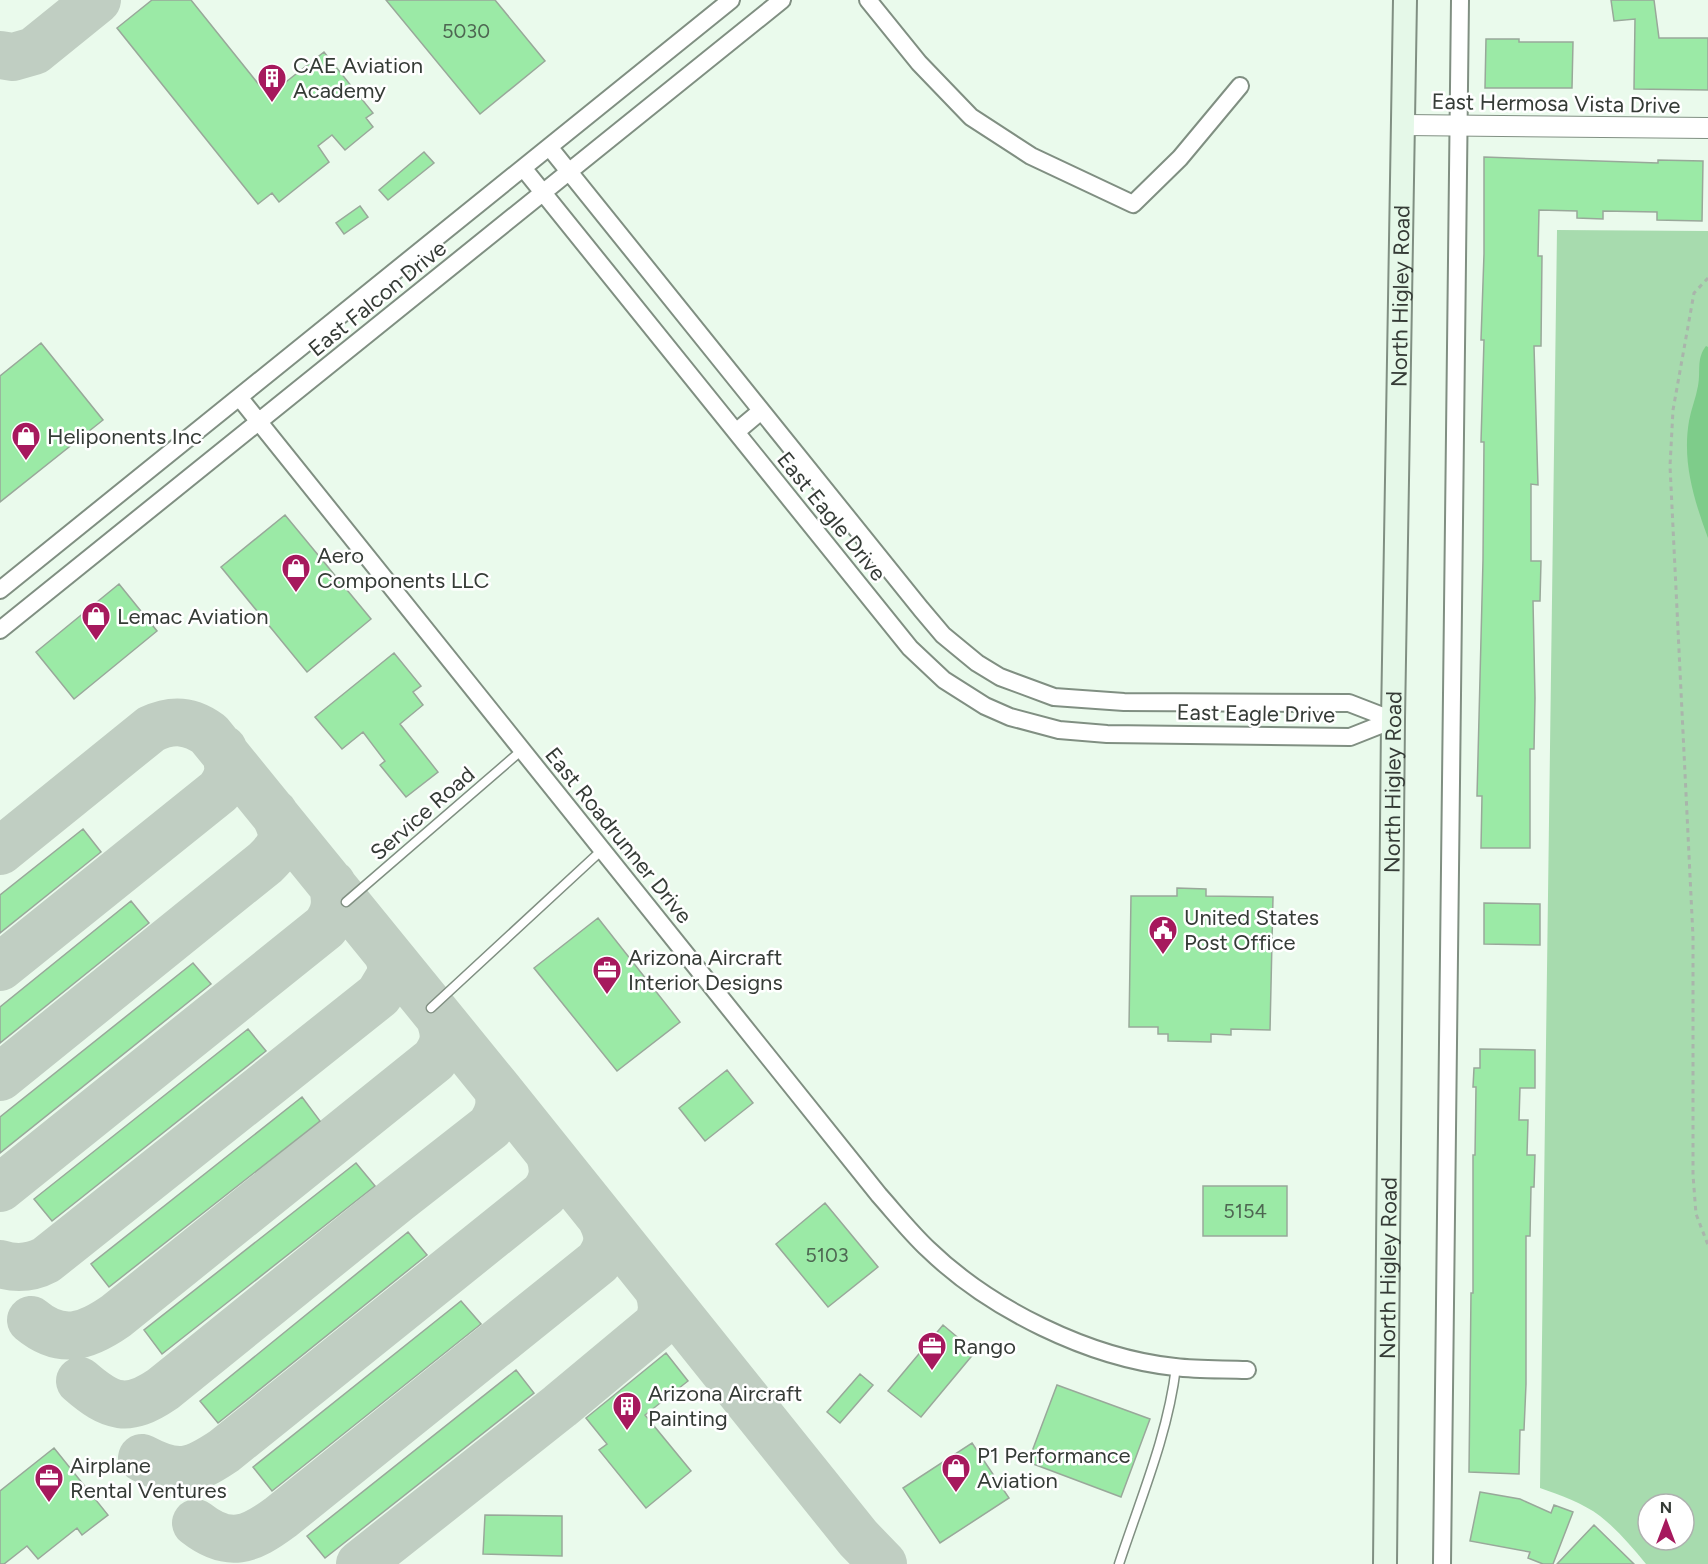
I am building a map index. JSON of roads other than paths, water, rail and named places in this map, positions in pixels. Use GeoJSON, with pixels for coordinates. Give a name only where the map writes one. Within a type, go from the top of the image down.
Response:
{"type":"FeatureCollection","features":[{"type":"Feature","properties":{"kind":"main road","name":"North Higley Road"},"geometry":{"type":"LineString","coordinates":[[1385,1564],[1393,720],[1405,0]]}},
{"type":"Feature","properties":{"kind":"street","name":"East Falcon Drive"},"geometry":{"type":"LineString","coordinates":[[0,590],[731,0]]}},
{"type":"Feature","properties":{"kind":"street","name":"East Falcon Drive"},"geometry":{"type":"LineString","coordinates":[[0,630],[782,0]]}},
{"type":"Feature","properties":{"kind":"street"},"geometry":{"type":"LineString","coordinates":[[868,0],[919,63],[971,117],[1031,156],[1133,204],[1180,158],[1240,86]]}},
{"type":"Feature","properties":{"kind":"street"},"geometry":{"type":"LineString","coordinates":[[1442,1564],[1460,0]]}},
{"type":"Feature","properties":{"kind":"street","name":"East Hermosa Vista Drive"},"geometry":{"type":"LineString","coordinates":[[1404,125],[1708,128]]}},
{"type":"Feature","properties":{"kind":"street","name":"East Eagle Drive"},"geometry":{"type":"LineString","coordinates":[[550,148],[943,634],[962,652],[1000,677],[1036,691],[1065,698],[1124,702],[1349,703],[1393,720]]}},
{"type":"Feature","properties":{"kind":"street","name":"East Eagle Drive"},"geometry":{"type":"LineString","coordinates":[[524,169],[910,648],[944,680],[985,706],[1038,726],[1107,734],[1350,737],[1393,720]]}},
{"type":"Feature","properties":{"kind":"street","name":"East Roadrunner Drive"},"geometry":{"type":"LineString","coordinates":[[239,397],[879,1195],[927,1249],[993,1300],[1027,1319],[1090,1347],[1119,1356],[1176,1367],[1247,1370]]}},
{"type":"Feature","properties":{"kind":"street"},"geometry":{"type":"LineString","coordinates":[[736,432],[761,411]]}},
{"type":"Feature","properties":{"kind":"lane","name":"Service Road"},"geometry":{"type":"LineString","coordinates":[[346,902],[522,750]]}},
{"type":"Feature","properties":{"kind":"lane"},"geometry":{"type":"LineString","coordinates":[[431,1008],[602,850]]}},
{"type":"Feature","properties":{"kind":"lane"},"geometry":{"type":"LineString","coordinates":[[1119,1564],[1164,1428],[1172,1398],[1176,1367]]}},
{"type":"Feature","properties":{"kind":"place","name":"CAE Aviation Academy"},"geometry":{"type":"Point","coordinates":[272,104]}},
{"type":"Feature","properties":{"kind":"place","name":"Heliponents Inc"},"geometry":{"type":"Point","coordinates":[26,462]}},
{"type":"Feature","properties":{"kind":"place","name":"Aero Components LLC"},"geometry":{"type":"Point","coordinates":[296,594]}},
{"type":"Feature","properties":{"kind":"place","name":"Lemac Aviation"},"geometry":{"type":"Point","coordinates":[96,642]}},
{"type":"Feature","properties":{"kind":"place","name":"United States Post Office"},"geometry":{"type":"Point","coordinates":[1163,956]}},
{"type":"Feature","properties":{"kind":"place","name":"Arizona Aircraft Interior Designs"},"geometry":{"type":"Point","coordinates":[607,996]}},
{"type":"Feature","properties":{"kind":"place","name":"Rango"},"geometry":{"type":"Point","coordinates":[932,1372]}},
{"type":"Feature","properties":{"kind":"place","name":"Arizona Aircraft Painting"},"geometry":{"type":"Point","coordinates":[627,1432]}},
{"type":"Feature","properties":{"kind":"place","name":"P1 Performance Aviation"},"geometry":{"type":"Point","coordinates":[956,1494]}},
{"type":"Feature","properties":{"kind":"place","name":"Airplane Rental Ventures"},"geometry":{"type":"Point","coordinates":[49,1504]}}]}
